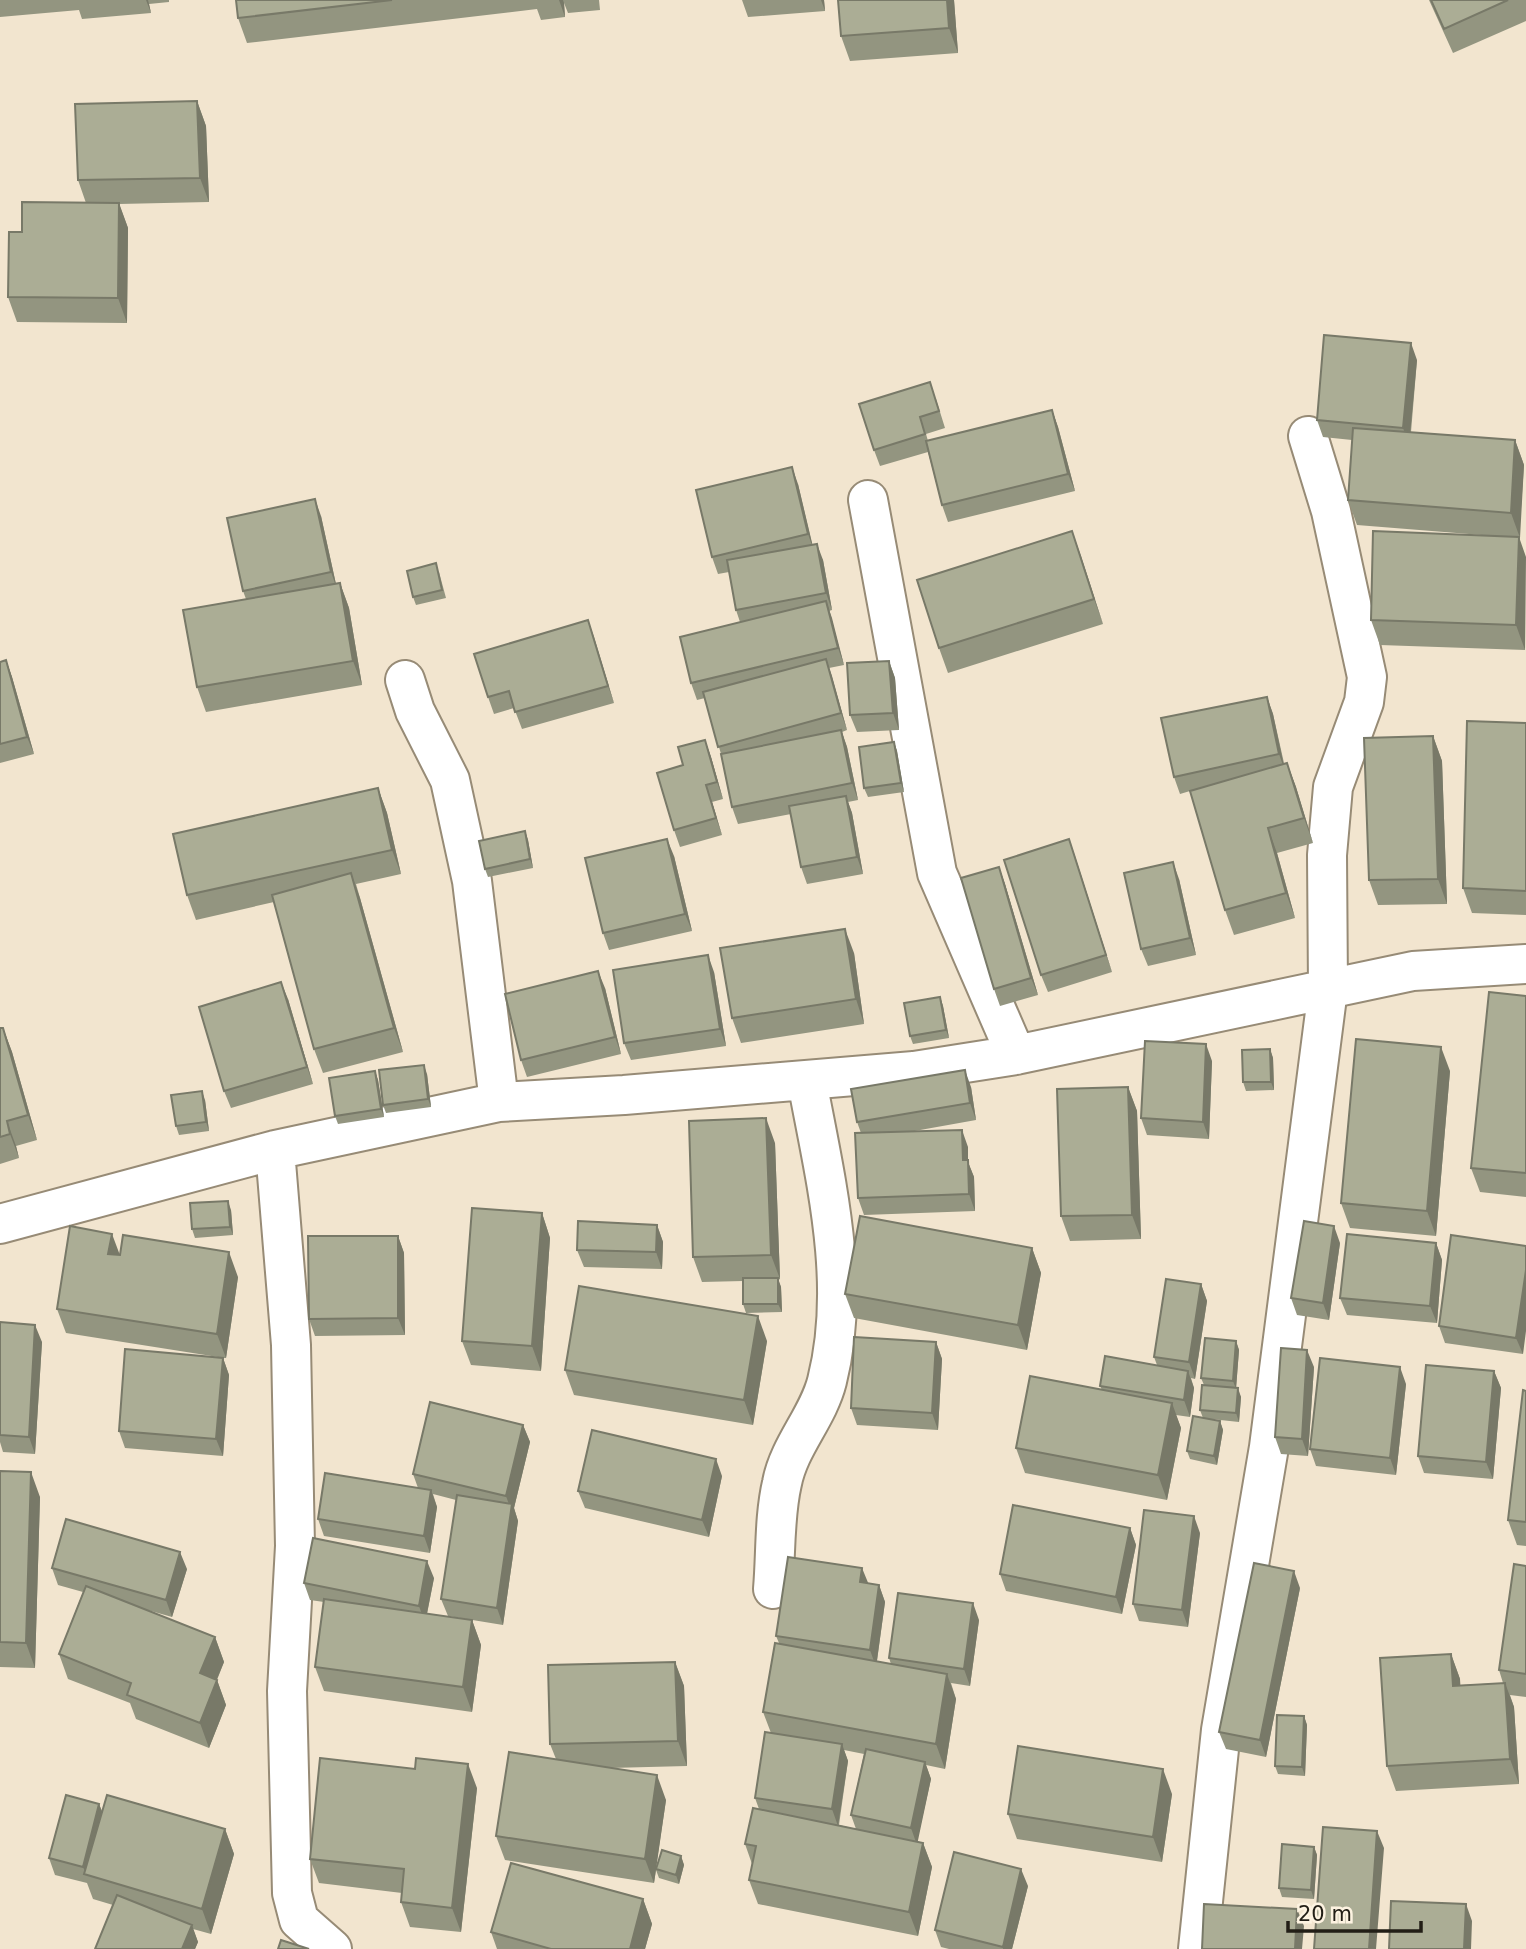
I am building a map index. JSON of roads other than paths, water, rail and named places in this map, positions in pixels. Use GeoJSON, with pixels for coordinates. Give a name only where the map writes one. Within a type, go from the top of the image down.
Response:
{"type":"FeatureCollection","features":[{"type":"Feature","properties":{"kind":"street"},"geometry":{"type":"LineString","coordinates":[[1198,1949],[1221,1730],[1269,1447],[1328,989],[1327,855],[1333,787],[1364,702],[1367,677],[1331,511],[1308,436]]}},
{"type":"Feature","properties":{"kind":"street"},"geometry":{"type":"LineString","coordinates":[[868,500],[937,873],[1016,1055]]}},
{"type":"Feature","properties":{"kind":"street"},"geometry":{"type":"LineString","coordinates":[[405,681],[415,711],[450,780],[472,881],[499,1102]]}},
{"type":"Feature","properties":{"kind":"street"},"geometry":{"type":"LineString","coordinates":[[0,1224],[275,1150],[499,1102],[915,1071],[1016,1055],[1413,971],[1526,964]]}},
{"type":"Feature","properties":{"kind":"street"},"geometry":{"type":"LineString","coordinates":[[774,1589],[782,1482],[797,1442],[827,1383],[834,1338],[837,1282],[830,1208],[807,1081]]}},
{"type":"Feature","properties":{"kind":"street"},"geometry":{"type":"LineString","coordinates":[[275,1150],[291,1345],[295,1546],[287,1691],[292,1893],[299,1920],[332,1949]]}}]}
